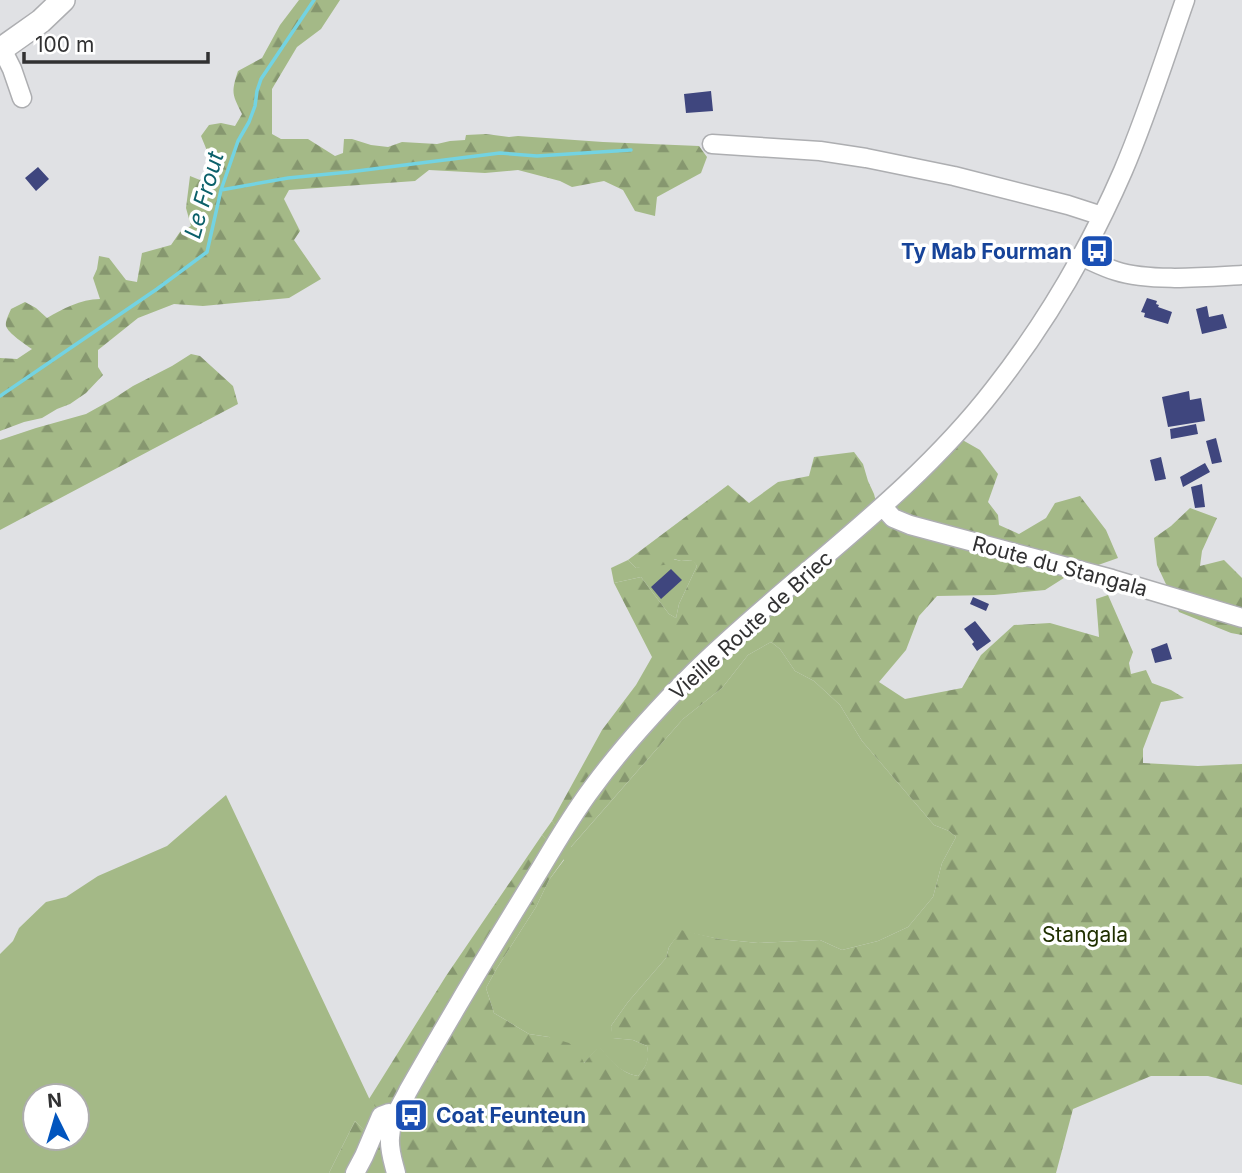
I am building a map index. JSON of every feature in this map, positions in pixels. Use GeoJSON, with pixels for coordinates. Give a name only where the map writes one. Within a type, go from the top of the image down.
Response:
{"type":"FeatureCollection","features":[{"type":"Feature","properties":{"kind":"main road"},"geometry":{"type":"LineString","coordinates":[[0,45],[45,0]]}},
{"type":"Feature","properties":{"kind":"main road"},"geometry":{"type":"LineString","coordinates":[[0,45],[41,21],[63,0]]}},
{"type":"Feature","properties":{"kind":"street","name":"Vieille Route de Briec"},"geometry":{"type":"LineString","coordinates":[[396,1173],[389,1142],[394,1117],[454,1011],[555,844],[618,754],[706,661],[912,480],[988,397],[1043,320],[1102,216],[1125,166],[1185,0]]}},
{"type":"Feature","properties":{"kind":"street"},"geometry":{"type":"LineString","coordinates":[[0,45],[22,98]]}},
{"type":"Feature","properties":{"kind":"street"},"geometry":{"type":"LineString","coordinates":[[712,144],[821,150],[866,158],[954,176],[1102,216]]}},
{"type":"Feature","properties":{"kind":"street"},"geometry":{"type":"LineString","coordinates":[[1080,256],[1131,275],[1242,275]]}},
{"type":"Feature","properties":{"kind":"street","name":"Route du Stangala"},"geometry":{"type":"LineString","coordinates":[[883,507],[893,518],[910,525],[1112,579],[1242,618]]}},
{"type":"Feature","properties":{"kind":"street"},"geometry":{"type":"LineString","coordinates":[[355,1173],[381,1116],[389,1113],[394,1117]]}},
{"type":"Feature","properties":{"kind":"green space"},"geometry":{"type":"Polygon","coordinates":[[[299,0],[340,0],[321,29],[297,47],[272,89],[272,134],[281,139],[308,139],[335,156],[343,153],[344,139],[388,147],[402,142],[437,144],[465,140],[466,135],[486,134],[699,146],[707,157],[701,173],[657,197],[655,216],[635,211],[623,190],[604,181],[572,187],[560,181],[518,170],[485,173],[429,170],[415,181],[289,190],[284,199],[300,231],[294,240],[321,279],[289,298],[203,306],[174,304],[138,318],[98,350],[98,367],[103,375],[86,393],[42,418],[0,431],[0,358],[17,359],[32,349],[7,329],[6,322],[11,309],[25,302],[47,318],[79,303],[100,299],[93,278],[99,256],[109,258],[126,280],[137,282],[142,253],[171,245],[180,232],[191,226],[186,208],[190,176],[200,180],[209,163],[201,136],[209,125],[221,123],[235,126],[242,114],[234,93],[238,71],[262,58],[280,25],[299,0]]]}},
{"type":"Feature","properties":{"kind":"green space"},"geometry":{"type":"Polygon","coordinates":[[[191,354],[200,356],[233,386],[238,404],[0,530],[0,440],[86,414],[191,354]]]}},
{"type":"Feature","properties":{"kind":"green space","name":"Stangala"},"geometry":{"type":"Polygon","coordinates":[[[959,438],[980,450],[998,474],[988,502],[998,515],[999,525],[1019,534],[1046,518],[1055,503],[1080,496],[1106,530],[1118,558],[1067,576],[1045,590],[994,595],[937,596],[919,616],[906,650],[879,682],[905,699],[962,688],[981,655],[1014,625],[1050,623],[1099,637],[1096,599],[1108,595],[1133,652],[1129,663],[1131,674],[1146,670],[1152,683],[1184,698],[1161,702],[1143,749],[1143,763],[1198,766],[1242,764],[1242,1085],[1208,1076],[1151,1076],[1073,1109],[1056,1173],[329,1173],[355,1121],[382,1148],[387,1121],[369,1099],[446,976],[542,835],[564,859],[486,988],[494,1013],[529,1034],[569,1043],[579,1052],[584,1063],[599,1046],[621,1069],[638,1076],[641,1073],[648,1059],[647,1046],[633,1040],[612,1038],[611,1026],[666,958],[669,947],[681,930],[719,939],[758,943],[820,940],[842,950],[878,941],[908,927],[933,897],[942,863],[956,837],[934,825],[862,741],[840,705],[814,681],[795,671],[780,649],[771,642],[748,655],[722,688],[683,719],[570,848],[552,821],[602,730],[636,685],[652,657],[614,583],[641,577],[669,614],[676,618],[679,604],[697,566],[692,560],[674,559],[673,564],[636,568],[628,560],[728,485],[749,503],[778,482],[809,476],[814,457],[854,452],[863,464],[880,517],[959,438]]]}},
{"type":"Feature","properties":{"kind":"green space"},"geometry":{"type":"Polygon","coordinates":[[[1190,508],[1217,518],[1202,551],[1200,566],[1224,560],[1242,578],[1242,635],[1179,612],[1157,565],[1154,538],[1190,508]]]}},
{"type":"Feature","properties":{"kind":"green space"},"geometry":{"type":"Polygon","coordinates":[[[673,559],[693,560],[697,566],[679,604],[676,618],[669,614],[641,577],[614,583],[611,568],[628,560],[636,568],[673,559]]]}},
{"type":"Feature","properties":{"kind":"green space"},"geometry":{"type":"Polygon","coordinates":[[[771,642],[780,649],[795,671],[814,681],[840,705],[862,741],[934,825],[956,837],[942,863],[933,897],[908,927],[878,941],[842,950],[820,940],[758,943],[681,931],[669,947],[666,958],[611,1026],[613,1038],[633,1040],[647,1046],[647,1062],[638,1076],[621,1069],[599,1047],[584,1063],[549,1037],[529,1034],[494,1013],[486,988],[536,907],[549,880],[564,860],[542,835],[552,821],[571,847],[683,719],[722,688],[748,655],[771,642]]]}},
{"type":"Feature","properties":{"kind":"green space"},"geometry":{"type":"Polygon","coordinates":[[[226,795],[369,1098],[387,1121],[382,1149],[355,1121],[329,1173],[0,1173],[0,954],[13,941],[19,928],[46,902],[66,897],[98,876],[167,846],[226,795]]]}},
{"type":"Feature","properties":{"kind":"building"},"geometry":{"type":"Polygon","coordinates":[[[711,91],[713,111],[686,113],[684,94],[711,91]]]}},
{"type":"Feature","properties":{"kind":"building"},"geometry":{"type":"Polygon","coordinates":[[[38,167],[49,179],[36,191],[25,178],[38,167]]]}},
{"type":"Feature","properties":{"kind":"building"},"geometry":{"type":"Polygon","coordinates":[[[1147,298],[1157,301],[1158,307],[1172,312],[1168,324],[1144,317],[1145,313],[1141,312],[1147,298]]]}},
{"type":"Feature","properties":{"kind":"building"},"geometry":{"type":"Polygon","coordinates":[[[1207,306],[1209,317],[1223,314],[1227,328],[1202,334],[1196,309],[1207,306]]]}},
{"type":"Feature","properties":{"kind":"building"},"geometry":{"type":"Polygon","coordinates":[[[1189,391],[1190,400],[1201,398],[1205,421],[1168,427],[1162,397],[1189,391]]]}},
{"type":"Feature","properties":{"kind":"building"},"geometry":{"type":"Polygon","coordinates":[[[1196,424],[1198,434],[1171,439],[1170,429],[1196,424]]]}},
{"type":"Feature","properties":{"kind":"building"},"geometry":{"type":"Polygon","coordinates":[[[1216,438],[1222,462],[1212,464],[1206,441],[1216,438]]]}},
{"type":"Feature","properties":{"kind":"building"},"geometry":{"type":"Polygon","coordinates":[[[1161,457],[1166,479],[1155,481],[1150,460],[1161,457]]]}},
{"type":"Feature","properties":{"kind":"building"},"geometry":{"type":"Polygon","coordinates":[[[1205,463],[1210,472],[1183,487],[1180,477],[1205,463]]]}},
{"type":"Feature","properties":{"kind":"building"},"geometry":{"type":"Polygon","coordinates":[[[1202,484],[1205,507],[1195,508],[1191,487],[1202,484]]]}},
{"type":"Feature","properties":{"kind":"building"},"geometry":{"type":"Polygon","coordinates":[[[671,569],[682,580],[661,599],[651,587],[671,569]]]}},
{"type":"Feature","properties":{"kind":"building"},"geometry":{"type":"Polygon","coordinates":[[[973,597],[989,604],[986,611],[970,604],[973,597]]]}},
{"type":"Feature","properties":{"kind":"building"},"geometry":{"type":"Polygon","coordinates":[[[975,621],[991,641],[977,651],[964,629],[975,621]]]}},
{"type":"Feature","properties":{"kind":"building"},"geometry":{"type":"Polygon","coordinates":[[[1167,643],[1172,659],[1155,663],[1151,649],[1167,643]]]}},
{"type":"Feature","properties":{"kind":"waterway","name":"Le Frout"},"geometry":{"type":"LineString","coordinates":[[0,396],[207,252],[221,190],[238,141],[255,106],[261,79],[314,0]]}},
{"type":"Feature","properties":{"kind":"waterway"},"geometry":{"type":"LineString","coordinates":[[221,190],[288,178],[500,153],[537,156],[631,150]]}},
{"type":"Feature","properties":{"kind":"place","name":"Ty Mab Fourman"},"geometry":{"type":"Point","coordinates":[1097,251]}},
{"type":"Feature","properties":{"kind":"place","name":"Coat Feunteun"},"geometry":{"type":"Point","coordinates":[411,1115]}}]}
